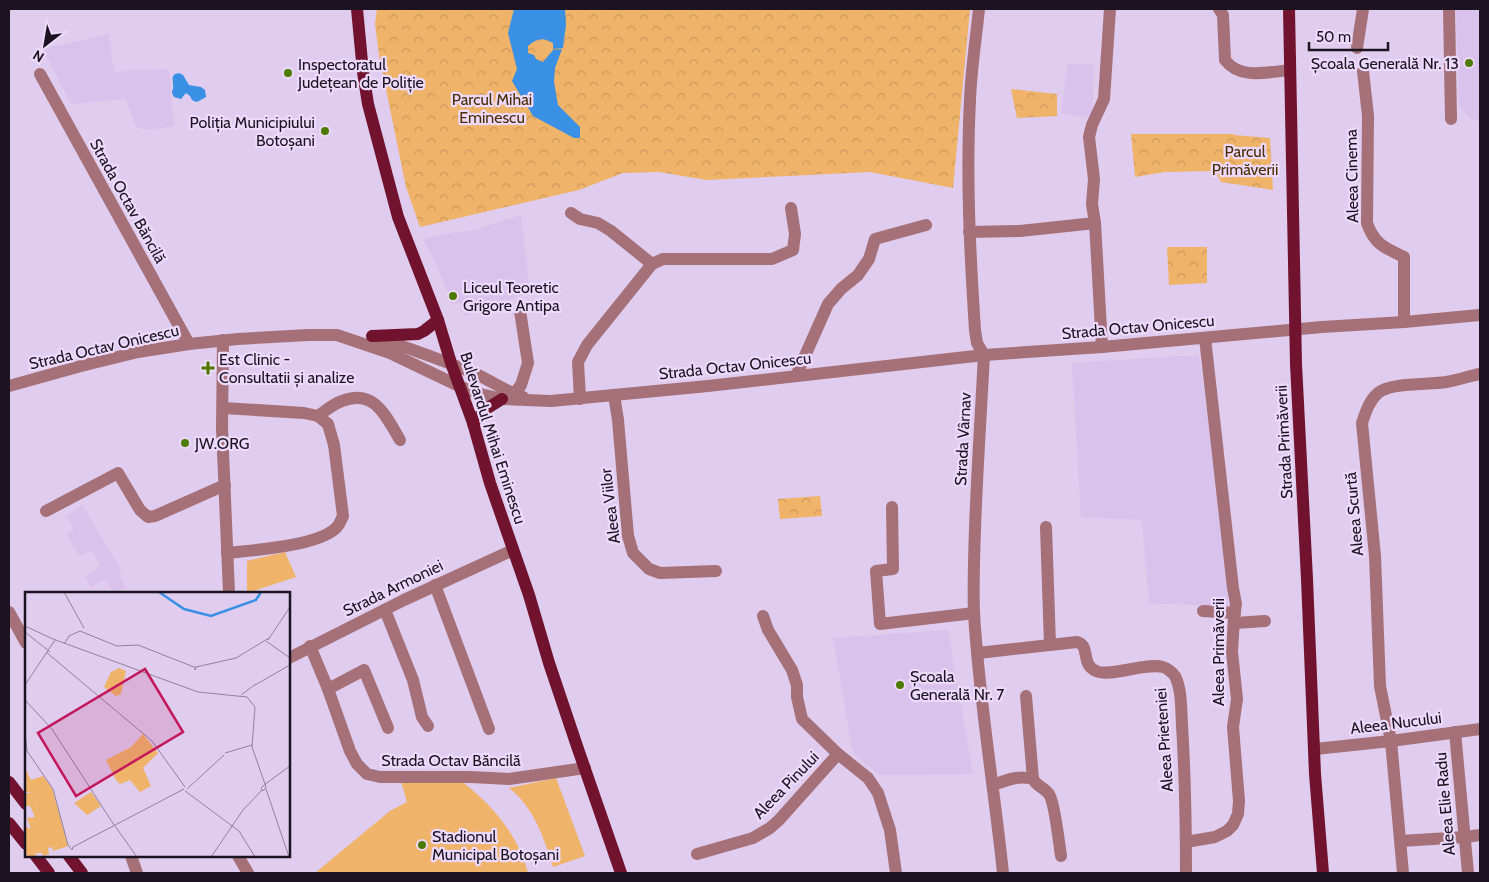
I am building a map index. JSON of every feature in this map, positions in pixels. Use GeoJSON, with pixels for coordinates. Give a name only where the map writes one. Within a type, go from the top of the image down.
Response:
{"type":"FeatureCollection","features":[{"type":"Feature","properties":{"kind":"main road","name":"Bulevardul Mihai Eminescu"},"geometry":{"type":"LineString","coordinates":[[357,9],[368,104],[398,217],[438,320],[458,386],[473,423],[490,483],[529,595],[549,663],[621,873]]}},
{"type":"Feature","properties":{"kind":"main road","name":"Strada Primăverii"},"geometry":{"type":"LineString","coordinates":[[1289,9],[1295,330],[1315,774],[1323,873]]}},
{"type":"Feature","properties":{"kind":"main road"},"geometry":{"type":"LineString","coordinates":[[372,336],[418,334],[424,332],[438,320]]}},
{"type":"Feature","properties":{"kind":"main road"},"geometry":{"type":"LineString","coordinates":[[473,423],[486,409],[502,399]]}},
{"type":"Feature","properties":{"kind":"main road"},"geometry":{"type":"LineString","coordinates":[[9,782],[25,803]]}},
{"type":"Feature","properties":{"kind":"main road"},"geometry":{"type":"LineString","coordinates":[[9,823],[24,836]]}},
{"type":"Feature","properties":{"kind":"main road"},"geometry":{"type":"LineString","coordinates":[[37,857],[49,873]]}},
{"type":"Feature","properties":{"kind":"main road"},"geometry":{"type":"LineString","coordinates":[[70,857],[82,873]]}},
{"type":"Feature","properties":{"kind":"street","name":"Strada Vârnav"},"geometry":{"type":"LineString","coordinates":[[979,9],[970,98],[968,185],[968,232],[977,343],[984,355],[975,519],[974,613],[980,686],[1004,873]]}},
{"type":"Feature","properties":{"kind":"street"},"geometry":{"type":"LineString","coordinates":[[1102,346],[1095,223],[1092,204],[1094,179],[1089,137],[1092,125],[1104,99],[1110,9]]}},
{"type":"Feature","properties":{"kind":"street"},"geometry":{"type":"LineString","coordinates":[[1219,9],[1223,16],[1225,60],[1229,66],[1236,71],[1245,73],[1290,70]]}},
{"type":"Feature","properties":{"kind":"street"},"geometry":{"type":"LineString","coordinates":[[1357,48],[1363,9]]}},
{"type":"Feature","properties":{"kind":"street"},"geometry":{"type":"LineString","coordinates":[[1449,9],[1450,119]]}},
{"type":"Feature","properties":{"kind":"street","name":"Aleea Cinema"},"geometry":{"type":"LineString","coordinates":[[1363,71],[1368,116],[1367,223],[1372,237],[1386,248],[1404,256],[1404,322]]}},
{"type":"Feature","properties":{"kind":"street","name":"Strada Octav Băncilă"},"geometry":{"type":"LineString","coordinates":[[40,74],[188,344]]}},
{"type":"Feature","properties":{"kind":"street"},"geometry":{"type":"LineString","coordinates":[[580,399],[578,362],[581,354],[652,264],[664,259],[772,259],[792,250],[795,234],[791,208]]}},
{"type":"Feature","properties":{"kind":"street"},"geometry":{"type":"LineString","coordinates":[[571,213],[580,219],[598,223],[652,264]]}},
{"type":"Feature","properties":{"kind":"street"},"geometry":{"type":"LineString","coordinates":[[968,232],[1020,231],[1095,223]]}},
{"type":"Feature","properties":{"kind":"street"},"geometry":{"type":"LineString","coordinates":[[796,376],[828,304],[841,289],[858,275],[868,259],[875,239],[926,225]]}},
{"type":"Feature","properties":{"kind":"street"},"geometry":{"type":"LineString","coordinates":[[514,394],[521,385],[528,363],[520,311]]}},
{"type":"Feature","properties":{"kind":"street","name":"Strada Octav Onicescu"},"geometry":{"type":"LineString","coordinates":[[9,386],[138,352],[188,344],[223,340],[337,335],[390,353],[476,393],[502,399],[551,401],[984,355],[1404,322],[1480,314]]}},
{"type":"Feature","properties":{"kind":"street"},"geometry":{"type":"LineString","coordinates":[[337,335],[372,336],[451,363],[514,394],[532,400]]}},
{"type":"Feature","properties":{"kind":"street","name":"Aleea Primăverii"},"geometry":{"type":"LineString","coordinates":[[1186,842],[1215,837],[1227,831],[1234,825],[1238,814],[1239,801],[1234,727],[1237,699],[1232,652],[1236,604],[1205,338]]}},
{"type":"Feature","properties":{"kind":"street"},"geometry":{"type":"LineString","coordinates":[[223,340],[224,408],[222,428],[229,592]]}},
{"type":"Feature","properties":{"kind":"street","name":"Aleea Scurtă"},"geometry":{"type":"LineString","coordinates":[[1391,741],[1380,686],[1375,556],[1362,423],[1367,406],[1379,392],[1386,388],[1397,385],[1446,382],[1480,374]]}},
{"type":"Feature","properties":{"kind":"street","name":"Aleea Viilor"},"geometry":{"type":"LineString","coordinates":[[614,395],[618,420],[628,536],[633,553],[649,569],[660,573],[716,571]]}},
{"type":"Feature","properties":{"kind":"street"},"geometry":{"type":"LineString","coordinates":[[318,416],[341,401],[366,398],[380,407],[400,440]]}},
{"type":"Feature","properties":{"kind":"street"},"geometry":{"type":"LineString","coordinates":[[224,408],[304,413],[318,416],[328,424],[334,444],[343,516],[338,526],[325,535],[288,546],[227,552]]}},
{"type":"Feature","properties":{"kind":"street"},"geometry":{"type":"LineString","coordinates":[[46,511],[118,473],[140,510],[148,517],[155,516],[225,485]]}},
{"type":"Feature","properties":{"kind":"street"},"geometry":{"type":"LineString","coordinates":[[892,507],[893,569],[876,570],[880,624],[974,613]]}},
{"type":"Feature","properties":{"kind":"street"},"geometry":{"type":"LineString","coordinates":[[1046,527],[1050,645]]}},
{"type":"Feature","properties":{"kind":"street","name":"Strada Armoniei"},"geometry":{"type":"LineString","coordinates":[[290,657],[435,585],[513,550]]}},
{"type":"Feature","properties":{"kind":"street"},"geometry":{"type":"LineString","coordinates":[[435,585],[489,729]]}},
{"type":"Feature","properties":{"kind":"street"},"geometry":{"type":"LineString","coordinates":[[385,610],[412,680],[422,717],[428,726]]}},
{"type":"Feature","properties":{"kind":"street"},"geometry":{"type":"LineString","coordinates":[[1204,611],[1235,618],[1265,621]]}},
{"type":"Feature","properties":{"kind":"street"},"geometry":{"type":"LineString","coordinates":[[9,612],[25,641]]}},
{"type":"Feature","properties":{"kind":"street","name":"Aleea Pinului"},"geometry":{"type":"LineString","coordinates":[[763,616],[768,630],[792,670],[797,685],[797,697],[802,719],[838,754],[868,778],[878,793],[890,830],[896,873]]}},
{"type":"Feature","properties":{"kind":"street","name":"Aleea Prieteniei"},"geometry":{"type":"LineString","coordinates":[[978,654],[1072,641],[1082,643],[1090,668],[1102,674],[1148,666],[1164,667],[1175,675],[1180,692],[1185,771],[1186,873]]}},
{"type":"Feature","properties":{"kind":"street","name":"Strada Octav Băncilă"},"geometry":{"type":"LineString","coordinates":[[310,646],[328,689],[350,751],[357,764],[368,774],[380,777],[509,779],[585,768]]}},
{"type":"Feature","properties":{"kind":"street"},"geometry":{"type":"LineString","coordinates":[[328,689],[364,670],[388,728]]}},
{"type":"Feature","properties":{"kind":"street"},"geometry":{"type":"LineString","coordinates":[[1026,696],[1032,779],[1036,785],[1044,788],[1051,796],[1061,856]]}},
{"type":"Feature","properties":{"kind":"street","name":"Aleea Nucului"},"geometry":{"type":"LineString","coordinates":[[1315,748],[1391,741],[1480,729]]}},
{"type":"Feature","properties":{"kind":"street","name":"Aleea Elie Radu"},"geometry":{"type":"LineString","coordinates":[[1455,732],[1468,873]]}},
{"type":"Feature","properties":{"kind":"street"},"geometry":{"type":"LineString","coordinates":[[1391,741],[1403,873]]}},
{"type":"Feature","properties":{"kind":"street","name":"Aleea Pinului"},"geometry":{"type":"LineString","coordinates":[[697,854],[753,838],[770,828],[838,754]]}},
{"type":"Feature","properties":{"kind":"street"},"geometry":{"type":"LineString","coordinates":[[993,785],[1016,778],[1032,779]]}},
{"type":"Feature","properties":{"kind":"street"},"geometry":{"type":"LineString","coordinates":[[1401,841],[1480,835]]}},
{"type":"Feature","properties":{"kind":"street"},"geometry":{"type":"LineString","coordinates":[[130,857],[137,873]]}},
{"type":"Feature","properties":{"kind":"street"},"geometry":{"type":"LineString","coordinates":[[239,857],[248,873]]}},
{"type":"Feature","properties":{"kind":"shaded area","name":"Școala Generală Nr. 13"},"geometry":{"type":"Polygon","coordinates":[[[1456,9],[1480,9],[1480,121],[1471,119],[1459,107],[1456,9]]]}},
{"type":"Feature","properties":{"kind":"shaded area"},"geometry":{"type":"Polygon","coordinates":[[[109,34],[114,73],[130,70],[169,69],[174,126],[148,130],[136,127],[126,99],[71,104],[43,49],[109,34]]]}},
{"type":"Feature","properties":{"kind":"shaded area"},"geometry":{"type":"Polygon","coordinates":[[[1068,63],[1094,65],[1092,118],[1061,113],[1068,63]]]}},
{"type":"Feature","properties":{"kind":"shaded area"},"geometry":{"type":"Polygon","coordinates":[[[521,215],[530,292],[465,316],[460,303],[452,304],[424,240],[443,234],[475,230],[521,215]]]}},
{"type":"Feature","properties":{"kind":"shaded area"},"geometry":{"type":"Polygon","coordinates":[[[1199,355],[1210,430],[1229,607],[1149,603],[1142,520],[1081,517],[1072,363],[1199,355]]]}},
{"type":"Feature","properties":{"kind":"shaded area"},"geometry":{"type":"Polygon","coordinates":[[[82,505],[122,571],[118,574],[126,587],[118,592],[113,592],[105,579],[91,587],[85,576],[101,566],[91,550],[80,556],[66,534],[74,529],[66,516],[82,505]]]}},
{"type":"Feature","properties":{"kind":"shaded area","name":"Școala Generală Nr. 7"},"geometry":{"type":"Polygon","coordinates":[[[948,630],[973,774],[880,775],[857,757],[852,748],[833,638],[948,630]]]}},
{"type":"Feature","properties":{"kind":"green space","name":"Parcul Mihai Eminescu"},"geometry":{"type":"Polygon","coordinates":[[[377,9],[970,9],[953,188],[870,172],[707,180],[659,172],[623,173],[579,190],[420,227],[406,187],[379,55],[375,24],[377,9]]]}},
{"type":"Feature","properties":{"kind":"green space"},"geometry":{"type":"Polygon","coordinates":[[[1011,89],[1057,94],[1057,116],[1017,118],[1011,89]]]}},
{"type":"Feature","properties":{"kind":"green space","name":"Parcul Primăverii"},"geometry":{"type":"Polygon","coordinates":[[[1131,134],[1234,134],[1270,138],[1273,190],[1221,182],[1215,171],[1165,172],[1135,177],[1131,134]]]}},
{"type":"Feature","properties":{"kind":"green space"},"geometry":{"type":"Polygon","coordinates":[[[1167,247],[1207,247],[1207,283],[1169,285],[1167,247]]]}},
{"type":"Feature","properties":{"kind":"green space"},"geometry":{"type":"Polygon","coordinates":[[[820,496],[822,516],[780,519],[778,499],[820,496]]]}},
{"type":"Feature","properties":{"kind":"green space"},"geometry":{"type":"Polygon","coordinates":[[[285,552],[296,577],[247,592],[247,561],[285,552]]]}},
{"type":"Feature","properties":{"kind":"green space","name":"Stadionul Municipal Botoșani"},"geometry":{"type":"Polygon","coordinates":[[[399,774],[461,781],[493,810],[511,833],[524,859],[528,873],[315,873],[390,811],[407,802],[399,774]]]}},
{"type":"Feature","properties":{"kind":"green space"},"geometry":{"type":"Polygon","coordinates":[[[556,778],[585,856],[553,867],[542,834],[532,814],[509,788],[556,778]]]}},
{"type":"Feature","properties":{"kind":"water"},"geometry":{"type":"Polygon","coordinates":[[[514,9],[565,9],[566,25],[563,48],[553,49],[553,43],[540,39],[528,46],[528,53],[543,62],[553,50],[562,49],[555,68],[554,82],[558,105],[580,127],[580,138],[574,138],[533,116],[512,81],[517,69],[508,33],[514,9]]]}},
{"type":"Feature","properties":{"kind":"water"},"geometry":{"type":"Polygon","coordinates":[[[175,74],[183,75],[189,85],[201,87],[205,90],[206,97],[196,102],[186,93],[181,99],[174,97],[172,93],[173,78],[175,74]]]}},
{"type":"Feature","properties":{"kind":"place","name":"Școala Generală Nr. 13"},"geometry":{"type":"Point","coordinates":[1469,63]}},
{"type":"Feature","properties":{"kind":"place","name":"Inspectoratul Județean de Poliție"},"geometry":{"type":"Point","coordinates":[288,73]}},
{"type":"Feature","properties":{"kind":"place","name":"Poliția Municipiului Botoșani"},"geometry":{"type":"Point","coordinates":[325,131]}},
{"type":"Feature","properties":{"kind":"place","name":"Liceul Teoretic Grigore Antipa"},"geometry":{"type":"Point","coordinates":[453,296]}},
{"type":"Feature","properties":{"kind":"place","name":"Est Clinic - Consultatii și analize"},"geometry":{"type":"Point","coordinates":[208,368]}},
{"type":"Feature","properties":{"kind":"place","name":"JW.ORG"},"geometry":{"type":"Point","coordinates":[185,443]}},
{"type":"Feature","properties":{"kind":"place","name":"Școala Generală Nr. 7"},"geometry":{"type":"Point","coordinates":[900,685]}},
{"type":"Feature","properties":{"kind":"place","name":"Stadionul Municipal Botoșani"},"geometry":{"type":"Point","coordinates":[422,845]}}]}
